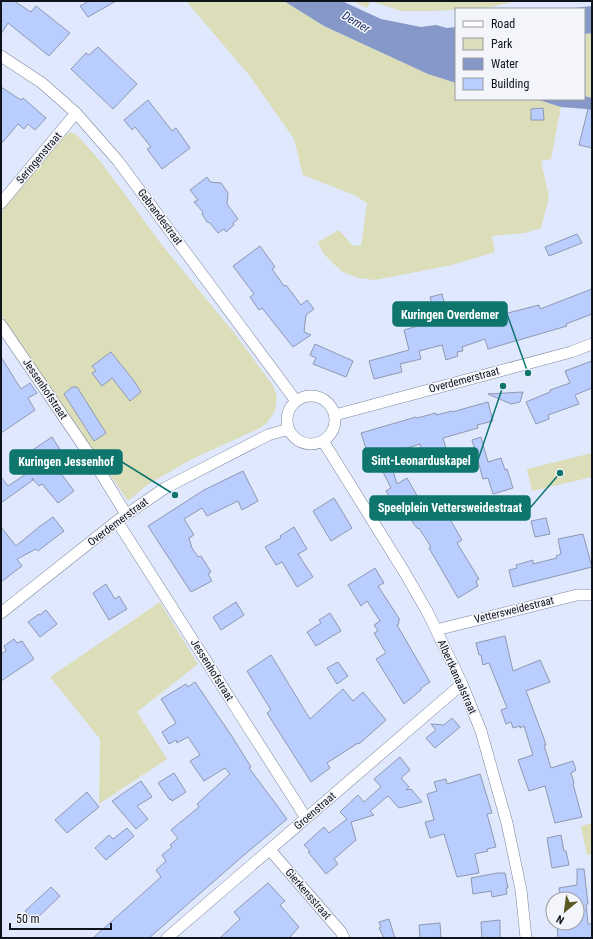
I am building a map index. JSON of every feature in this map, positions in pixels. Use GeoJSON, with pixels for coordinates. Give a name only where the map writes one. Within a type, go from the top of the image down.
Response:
{"type":"FeatureCollection","features":[{"type":"Feature","properties":{"kind":"street","name":"Gebrandestraat"},"geometry":{"type":"LineString","coordinates":[[1,56],[42,83],[76,113],[118,161],[296,401]]}},
{"type":"Feature","properties":{"kind":"street","name":"Seringenstraat"},"geometry":{"type":"LineString","coordinates":[[1,203],[76,113]]}},
{"type":"Feature","properties":{"kind":"street","name":"Jessenhofstraat"},"geometry":{"type":"LineString","coordinates":[[1,325],[91,457],[122,518],[306,818]]}},
{"type":"Feature","properties":{"kind":"street","name":"Overdemerstraat"},"geometry":{"type":"LineString","coordinates":[[335,415],[571,352],[592,344]]}},
{"type":"Feature","properties":{"kind":"street"},"geometry":{"type":"LineString","coordinates":[[314,396],[324,400],[331,406],[335,415],[333,430],[329,436],[323,441],[315,444],[307,444],[299,441],[293,436],[287,421],[291,407],[296,401],[304,397],[314,396]]}},
{"type":"Feature","properties":{"kind":"street","name":"Overdemerstraat"},"geometry":{"type":"LineString","coordinates":[[1,613],[122,518],[165,488],[268,435],[289,429]]}},
{"type":"Feature","properties":{"kind":"street","name":"Albertkanaalstraat"},"geometry":{"type":"LineString","coordinates":[[323,441],[405,573],[436,630],[462,684],[480,731],[507,823],[521,890],[526,938]]}},
{"type":"Feature","properties":{"kind":"street","name":"Vettersweidestraat"},"geometry":{"type":"LineString","coordinates":[[436,630],[577,595],[592,595]]}},
{"type":"Feature","properties":{"kind":"street","name":"Groenstraat"},"geometry":{"type":"LineString","coordinates":[[167,938],[462,684]]}},
{"type":"Feature","properties":{"kind":"street","name":"Gierkensstraat"},"geometry":{"type":"LineString","coordinates":[[270,850],[341,932],[344,938]]}},
{"type":"Feature","properties":{"kind":"green space"},"geometry":{"type":"Polygon","coordinates":[[[186,1],[284,1],[324,26],[428,74],[455,83],[455,100],[539,100],[561,107],[551,159],[541,161],[549,197],[541,228],[525,233],[492,236],[495,252],[452,265],[375,280],[358,278],[341,271],[323,253],[318,242],[339,230],[352,245],[361,246],[367,203],[354,195],[303,175],[294,139],[249,75],[186,1]]]}},
{"type":"Feature","properties":{"kind":"green space"},"geometry":{"type":"Polygon","coordinates":[[[353,1],[371,1],[367,8],[353,1]]]}},
{"type":"Feature","properties":{"kind":"green space"},"geometry":{"type":"Polygon","coordinates":[[[371,1],[516,1],[492,7],[455,8],[455,10],[435,11],[401,11],[371,1]]]}},
{"type":"Feature","properties":{"kind":"green space"},"geometry":{"type":"Polygon","coordinates":[[[592,33],[592,98],[585,96],[585,34],[592,33]]]}},
{"type":"Feature","properties":{"kind":"green space"},"geometry":{"type":"Polygon","coordinates":[[[70,132],[77,135],[101,162],[162,245],[235,334],[272,384],[277,396],[275,411],[266,424],[192,459],[147,485],[128,501],[1,315],[1,212],[59,141],[70,132]]]}},
{"type":"Feature","properties":{"kind":"green space"},"geometry":{"type":"Polygon","coordinates":[[[592,453],[592,477],[532,491],[527,469],[592,453]]]}},
{"type":"Feature","properties":{"kind":"green space"},"geometry":{"type":"Polygon","coordinates":[[[160,602],[198,664],[137,712],[167,759],[99,804],[100,739],[50,677],[160,602]]]}},
{"type":"Feature","properties":{"kind":"green space"},"geometry":{"type":"Polygon","coordinates":[[[592,823],[592,854],[587,855],[581,826],[592,823]]]}},
{"type":"Feature","properties":{"kind":"water","name":"Demer"},"geometry":{"type":"Polygon","coordinates":[[[284,1],[342,1],[381,19],[421,27],[436,25],[447,28],[455,27],[455,83],[428,74],[324,26],[284,1]]]}},
{"type":"Feature","properties":{"kind":"water"},"geometry":{"type":"Polygon","coordinates":[[[592,6],[592,33],[585,34],[585,8],[573,8],[592,6]]]}},
{"type":"Feature","properties":{"kind":"water"},"geometry":{"type":"Polygon","coordinates":[[[585,96],[592,98],[592,111],[586,109],[561,107],[539,100],[585,100],[585,96]]]}},
{"type":"Feature","properties":{"kind":"building"},"geometry":{"type":"Polygon","coordinates":[[[1,1],[14,1],[31,12],[36,6],[70,33],[49,56],[8,23],[1,34],[1,1]]]}},
{"type":"Feature","properties":{"kind":"building"},"geometry":{"type":"Polygon","coordinates":[[[89,1],[116,1],[88,17],[80,6],[89,1]]]}},
{"type":"Feature","properties":{"kind":"building"},"geometry":{"type":"Polygon","coordinates":[[[98,47],[137,84],[113,109],[71,69],[86,53],[89,55],[98,47]]]}},
{"type":"Feature","properties":{"kind":"building"},"geometry":{"type":"Polygon","coordinates":[[[1,87],[21,100],[23,98],[46,118],[35,130],[28,124],[24,129],[18,124],[1,144],[1,87]]]}},
{"type":"Feature","properties":{"kind":"building"},"geometry":{"type":"Polygon","coordinates":[[[148,100],[172,131],[176,128],[190,148],[162,169],[147,149],[151,147],[135,127],[132,130],[124,120],[148,100]]]}},
{"type":"Feature","properties":{"kind":"building"},"geometry":{"type":"Polygon","coordinates":[[[543,108],[544,120],[531,120],[531,109],[543,108]]]}},
{"type":"Feature","properties":{"kind":"building"},"geometry":{"type":"Polygon","coordinates":[[[588,109],[592,109],[592,148],[579,145],[588,109]]]}},
{"type":"Feature","properties":{"kind":"building"},"geometry":{"type":"Polygon","coordinates":[[[207,177],[210,182],[221,183],[228,193],[227,204],[238,219],[226,232],[224,229],[218,233],[210,223],[207,222],[202,214],[203,212],[194,202],[198,200],[190,190],[207,177]]]}},
{"type":"Feature","properties":{"kind":"building"},"geometry":{"type":"Polygon","coordinates":[[[577,234],[582,243],[549,256],[545,247],[577,234]]]}},
{"type":"Feature","properties":{"kind":"building"},"geometry":{"type":"Polygon","coordinates":[[[260,246],[275,267],[272,269],[284,286],[286,285],[301,305],[307,300],[314,309],[306,315],[304,332],[311,335],[293,347],[262,308],[259,310],[250,297],[254,294],[233,266],[260,246]]]}},
{"type":"Feature","properties":{"kind":"building"},"geometry":{"type":"Polygon","coordinates":[[[592,289],[592,314],[566,324],[567,326],[488,349],[485,339],[462,347],[463,351],[457,352],[458,356],[446,360],[442,345],[419,351],[421,359],[400,364],[402,372],[374,379],[369,361],[409,350],[404,330],[435,321],[433,314],[435,313],[430,297],[442,294],[449,322],[460,318],[461,320],[503,309],[504,314],[539,305],[540,309],[592,289]]]}},
{"type":"Feature","properties":{"kind":"building"},"geometry":{"type":"Polygon","coordinates":[[[315,344],[353,361],[346,377],[313,364],[316,358],[310,355],[315,344]]]}},
{"type":"Feature","properties":{"kind":"building"},"geometry":{"type":"Polygon","coordinates":[[[111,352],[141,392],[130,401],[112,378],[102,386],[92,373],[96,371],[92,366],[111,352]]]}},
{"type":"Feature","properties":{"kind":"building"},"geometry":{"type":"Polygon","coordinates":[[[1,357],[21,389],[30,383],[37,393],[28,398],[35,410],[1,433],[1,357]]]}},
{"type":"Feature","properties":{"kind":"building"},"geometry":{"type":"Polygon","coordinates":[[[592,361],[592,388],[575,395],[579,404],[548,415],[549,419],[536,424],[526,402],[550,392],[550,390],[570,383],[565,371],[592,361]]]}},
{"type":"Feature","properties":{"kind":"building"},"geometry":{"type":"Polygon","coordinates":[[[72,387],[77,387],[106,433],[94,441],[64,394],[72,387]]]}},
{"type":"Feature","properties":{"kind":"building"},"geometry":{"type":"Polygon","coordinates":[[[523,392],[520,402],[511,404],[488,394],[523,392]]]}},
{"type":"Feature","properties":{"kind":"building"},"geometry":{"type":"Polygon","coordinates":[[[488,402],[493,421],[477,425],[478,428],[443,438],[451,466],[436,470],[432,455],[424,459],[420,444],[388,454],[397,484],[407,478],[424,508],[439,500],[462,540],[457,543],[479,579],[476,581],[478,586],[458,598],[429,548],[431,547],[419,528],[418,529],[413,523],[403,504],[396,508],[386,491],[391,488],[382,470],[375,471],[361,433],[416,417],[436,413],[436,415],[452,412],[488,402]]]}},
{"type":"Feature","properties":{"kind":"building"},"geometry":{"type":"Polygon","coordinates":[[[52,437],[61,451],[52,457],[61,469],[59,471],[74,491],[58,503],[42,484],[39,486],[32,478],[33,480],[1,503],[1,477],[8,486],[35,468],[31,462],[36,459],[31,451],[52,437]]]}},
{"type":"Feature","properties":{"kind":"building"},"geometry":{"type":"Polygon","coordinates":[[[481,437],[488,462],[501,458],[505,470],[507,469],[513,488],[493,494],[488,478],[483,479],[472,440],[481,437]]]}},
{"type":"Feature","properties":{"kind":"building"},"geometry":{"type":"Polygon","coordinates":[[[243,471],[258,501],[242,510],[238,501],[207,516],[202,508],[184,519],[194,535],[189,538],[192,548],[198,557],[201,556],[211,572],[208,574],[212,581],[191,592],[148,526],[204,490],[243,471]]]}},
{"type":"Feature","properties":{"kind":"building"},"geometry":{"type":"Polygon","coordinates":[[[334,498],[352,528],[331,541],[313,511],[334,498]]]}},
{"type":"Feature","properties":{"kind":"building"},"geometry":{"type":"Polygon","coordinates":[[[53,517],[64,531],[38,551],[36,549],[17,559],[22,566],[1,582],[1,527],[16,546],[53,517]]]}},
{"type":"Feature","properties":{"kind":"building"},"geometry":{"type":"Polygon","coordinates":[[[546,518],[550,534],[535,537],[531,521],[546,518]]]}},
{"type":"Feature","properties":{"kind":"building"},"geometry":{"type":"Polygon","coordinates":[[[294,527],[307,549],[298,554],[313,577],[297,587],[282,562],[276,565],[265,547],[281,538],[280,536],[294,527]]]}},
{"type":"Feature","properties":{"kind":"building"},"geometry":{"type":"Polygon","coordinates":[[[583,534],[592,567],[513,587],[509,570],[517,568],[516,565],[533,560],[533,564],[557,558],[556,556],[561,554],[558,539],[583,534]]]}},
{"type":"Feature","properties":{"kind":"building"},"geometry":{"type":"Polygon","coordinates":[[[375,568],[384,583],[378,586],[400,620],[398,621],[399,624],[397,625],[430,682],[421,688],[421,690],[404,704],[376,659],[386,653],[374,633],[378,631],[374,625],[380,621],[367,601],[361,606],[348,585],[375,568]]]}},
{"type":"Feature","properties":{"kind":"building"},"geometry":{"type":"Polygon","coordinates":[[[106,584],[115,599],[119,596],[127,609],[109,620],[93,593],[106,584]]]}},
{"type":"Feature","properties":{"kind":"building"},"geometry":{"type":"Polygon","coordinates":[[[236,602],[244,615],[221,630],[213,617],[236,602]]]}},
{"type":"Feature","properties":{"kind":"building"},"geometry":{"type":"Polygon","coordinates":[[[46,610],[57,624],[40,637],[28,622],[46,610]]]}},
{"type":"Feature","properties":{"kind":"building"},"geometry":{"type":"Polygon","coordinates":[[[330,613],[341,631],[316,646],[307,632],[321,623],[319,620],[330,613]]]}},
{"type":"Feature","properties":{"kind":"building"},"geometry":{"type":"Polygon","coordinates":[[[505,636],[513,671],[540,660],[550,682],[526,691],[546,745],[544,745],[551,768],[573,761],[576,770],[571,773],[582,817],[555,823],[545,786],[529,791],[518,760],[533,755],[524,726],[520,728],[520,726],[513,728],[511,722],[506,724],[501,710],[507,708],[489,663],[483,665],[476,643],[505,636]]]}},
{"type":"Feature","properties":{"kind":"building"},"geometry":{"type":"Polygon","coordinates":[[[14,639],[17,643],[22,641],[34,659],[1,681],[1,654],[6,651],[4,646],[14,639]]]}},
{"type":"Feature","properties":{"kind":"building"},"geometry":{"type":"Polygon","coordinates":[[[271,655],[310,719],[343,689],[353,701],[363,692],[386,720],[359,744],[358,743],[327,763],[330,768],[311,782],[267,713],[271,710],[247,671],[271,655]]]}},
{"type":"Feature","properties":{"kind":"building"},"geometry":{"type":"Polygon","coordinates":[[[338,662],[348,676],[337,684],[327,668],[338,662]]]}},
{"type":"Feature","properties":{"kind":"building"},"geometry":{"type":"Polygon","coordinates":[[[195,682],[231,735],[251,767],[249,768],[287,819],[149,938],[93,938],[161,877],[156,870],[166,861],[162,855],[172,847],[170,845],[178,838],[171,830],[199,807],[197,804],[230,774],[225,768],[204,781],[190,761],[200,755],[188,737],[177,743],[176,740],[169,744],[162,732],[176,723],[161,699],[186,684],[188,687],[195,682]]]}},
{"type":"Feature","properties":{"kind":"building"},"geometry":{"type":"Polygon","coordinates":[[[452,718],[460,727],[435,748],[426,738],[436,730],[431,724],[444,725],[452,718]]]}},
{"type":"Feature","properties":{"kind":"building"},"geometry":{"type":"Polygon","coordinates":[[[400,757],[410,770],[401,778],[409,787],[406,790],[411,789],[422,802],[399,808],[388,796],[370,811],[374,815],[351,822],[356,840],[334,859],[338,864],[326,874],[304,845],[324,827],[329,833],[347,819],[340,812],[358,795],[364,802],[381,787],[374,779],[400,757]]]}},
{"type":"Feature","properties":{"kind":"building"},"geometry":{"type":"Polygon","coordinates":[[[174,773],[186,792],[172,801],[158,783],[174,773]]]}},
{"type":"Feature","properties":{"kind":"building"},"geometry":{"type":"Polygon","coordinates":[[[480,774],[492,813],[487,814],[496,847],[487,849],[488,851],[475,854],[479,873],[457,877],[444,834],[430,838],[425,822],[434,820],[427,794],[437,791],[434,782],[446,779],[447,784],[480,774]]]}},
{"type":"Feature","properties":{"kind":"building"},"geometry":{"type":"Polygon","coordinates":[[[141,781],[152,797],[137,806],[148,819],[136,829],[112,801],[141,781]]]}},
{"type":"Feature","properties":{"kind":"building"},"geometry":{"type":"Polygon","coordinates":[[[87,792],[99,807],[67,833],[55,820],[87,792]]]}},
{"type":"Feature","properties":{"kind":"building"},"geometry":{"type":"Polygon","coordinates":[[[127,828],[134,836],[106,860],[95,848],[109,835],[113,839],[127,828]]]}},
{"type":"Feature","properties":{"kind":"building"},"geometry":{"type":"Polygon","coordinates":[[[561,835],[564,851],[566,851],[569,865],[552,868],[547,838],[561,835]]]}},
{"type":"Feature","properties":{"kind":"building"},"geometry":{"type":"Polygon","coordinates":[[[577,869],[584,869],[588,904],[586,904],[588,924],[592,924],[592,938],[558,938],[557,931],[585,931],[585,891],[559,891],[559,888],[577,885],[577,869]]]}},
{"type":"Feature","properties":{"kind":"building"},"geometry":{"type":"Polygon","coordinates":[[[505,873],[508,888],[506,888],[507,894],[492,897],[491,891],[473,894],[471,878],[505,873]]]}},
{"type":"Feature","properties":{"kind":"building"},"geometry":{"type":"Polygon","coordinates":[[[268,883],[285,901],[280,905],[299,927],[289,938],[220,938],[240,919],[234,912],[268,883]]]}},
{"type":"Feature","properties":{"kind":"building"},"geometry":{"type":"Polygon","coordinates":[[[51,887],[60,896],[34,921],[25,911],[51,887]]]}},
{"type":"Feature","properties":{"kind":"building"},"geometry":{"type":"Polygon","coordinates":[[[389,919],[395,938],[384,938],[379,928],[381,927],[379,922],[389,919]]]}},
{"type":"Feature","properties":{"kind":"building"},"geometry":{"type":"Polygon","coordinates":[[[500,920],[500,938],[482,938],[481,922],[500,920]]]}},
{"type":"Feature","properties":{"kind":"building"},"geometry":{"type":"Polygon","coordinates":[[[440,923],[441,938],[420,938],[419,925],[440,923]]]}},
{"type":"Feature","properties":{"kind":"place","name":"Kuringen Overdemer"},"geometry":{"type":"Point","coordinates":[528,373]}},
{"type":"Feature","properties":{"kind":"place","name":"Sint-Leonarduskapel"},"geometry":{"type":"Point","coordinates":[503,386]}},
{"type":"Feature","properties":{"kind":"place","name":"Speelplein Vettersweidestraat"},"geometry":{"type":"Point","coordinates":[560,473]}},
{"type":"Feature","properties":{"kind":"place","name":"Kuringen Jessenhof"},"geometry":{"type":"Point","coordinates":[175,495]}}]}
